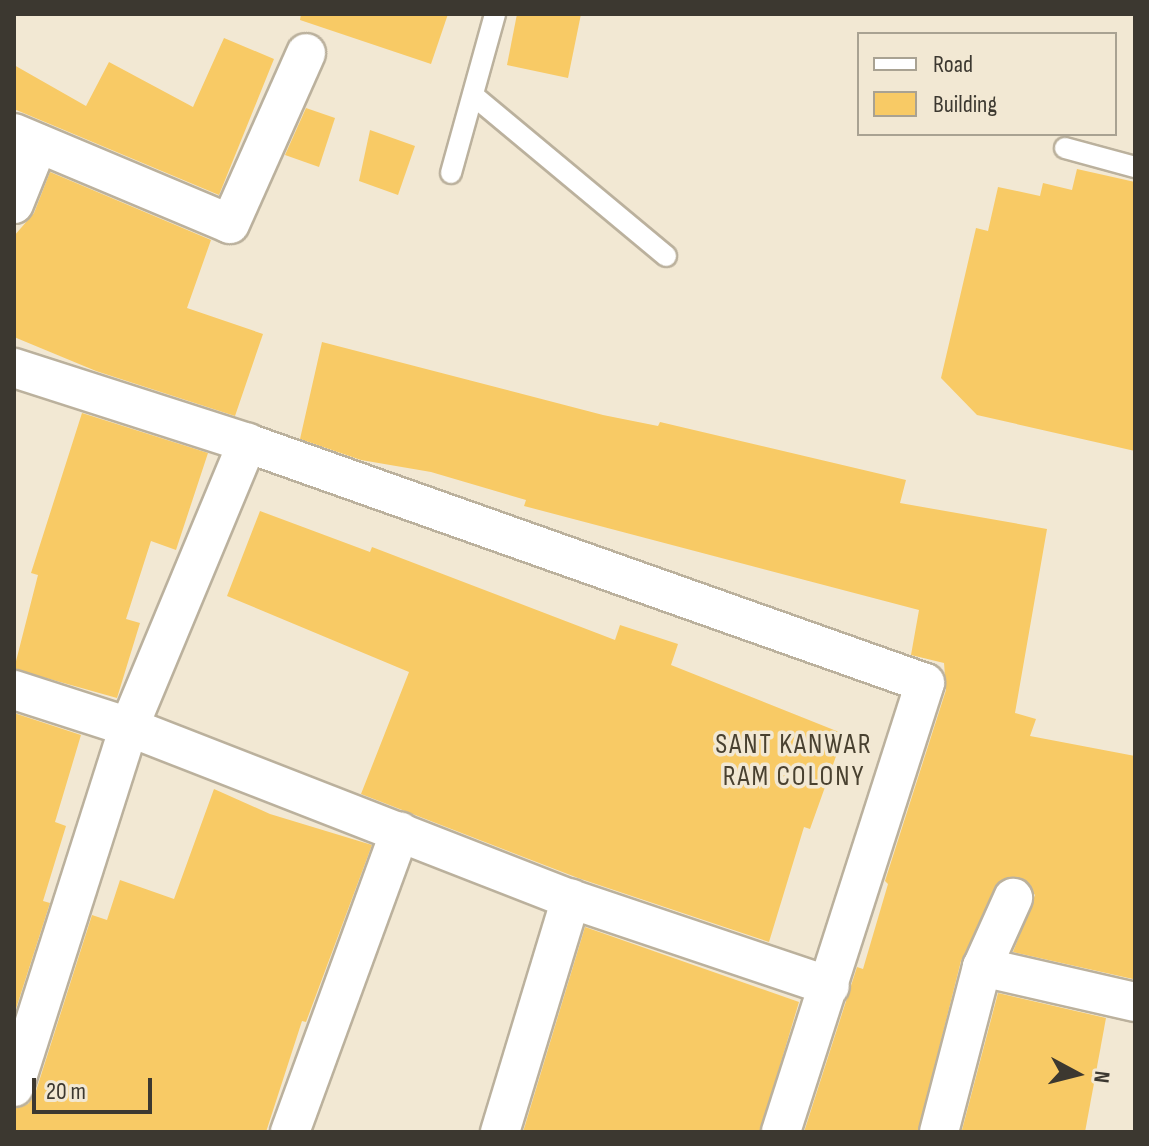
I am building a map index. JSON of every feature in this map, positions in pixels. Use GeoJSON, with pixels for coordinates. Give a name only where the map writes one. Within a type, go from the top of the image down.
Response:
{"type":"FeatureCollection","features":[{"type":"Feature","properties":{"kind":"street"},"geometry":{"type":"LineString","coordinates":[[14,204],[26,138],[230,224],[306,53]]}},
{"type":"Feature","properties":{"kind":"street"},"geometry":{"type":"LineString","coordinates":[[14,368],[247,443],[925,683],[781,1132]]}},
{"type":"Feature","properties":{"kind":"street"},"geometry":{"type":"LineString","coordinates":[[14,1087],[129,727],[247,443]]}},
{"type":"Feature","properties":{"kind":"street"},"geometry":{"type":"LineString","coordinates":[[14,690],[129,727],[571,899],[830,986]]}},
{"type":"Feature","properties":{"kind":"street"},"geometry":{"type":"LineString","coordinates":[[290,1132],[400,832]]}},
{"type":"Feature","properties":{"kind":"street"},"geometry":{"type":"LineString","coordinates":[[939,1132],[982,967],[1013,898]]}},
{"type":"Feature","properties":{"kind":"street"},"geometry":{"type":"LineString","coordinates":[[500,1132],[571,899]]}},
{"type":"Feature","properties":{"kind":"street"},"geometry":{"type":"LineString","coordinates":[[982,967],[1135,1002]]}},
{"type":"Feature","properties":{"kind":"lane"},"geometry":{"type":"LineString","coordinates":[[451,173],[495,14]]}},
{"type":"Feature","properties":{"kind":"lane"},"geometry":{"type":"LineString","coordinates":[[474,96],[666,256]]}},
{"type":"Feature","properties":{"kind":"lane"},"geometry":{"type":"LineString","coordinates":[[1065,148],[1135,167]]}},
{"type":"Feature","properties":{"kind":"building"},"geometry":{"type":"Polygon","coordinates":[[[301,14],[448,14],[431,64],[300,20],[301,14]]]}},
{"type":"Feature","properties":{"kind":"building"},"geometry":{"type":"Polygon","coordinates":[[[517,14],[581,14],[568,78],[507,65],[517,14]]]}},
{"type":"Feature","properties":{"kind":"building"},"geometry":{"type":"Polygon","coordinates":[[[224,38],[274,59],[219,195],[14,109],[14,65],[86,106],[109,62],[193,107],[224,38]]]}},
{"type":"Feature","properties":{"kind":"building"},"geometry":{"type":"Polygon","coordinates":[[[306,108],[335,118],[319,167],[285,155],[306,108]]]}},
{"type":"Feature","properties":{"kind":"building"},"geometry":{"type":"Polygon","coordinates":[[[370,130],[415,146],[398,195],[359,181],[370,130]]]}},
{"type":"Feature","properties":{"kind":"building"},"geometry":{"type":"Polygon","coordinates":[[[1077,169],[1135,182],[1135,451],[977,415],[941,378],[976,228],[988,231],[998,187],[1040,196],[1043,183],[1072,190],[1077,169]]]}},
{"type":"Feature","properties":{"kind":"building"},"geometry":{"type":"Polygon","coordinates":[[[50,172],[211,240],[187,308],[263,334],[235,416],[96,371],[14,337],[14,236],[34,213],[50,172]]]}},
{"type":"Feature","properties":{"kind":"building"},"geometry":{"type":"Polygon","coordinates":[[[322,342],[603,415],[658,426],[660,422],[906,480],[900,503],[1047,529],[1015,713],[1036,719],[1030,736],[1135,756],[1133,979],[1013,952],[1035,895],[1021,878],[1001,880],[961,961],[918,1132],[804,1132],[857,967],[863,969],[888,884],[885,881],[946,690],[944,663],[911,655],[919,610],[524,506],[526,500],[431,472],[361,460],[300,439],[322,342]]]}},
{"type":"Feature","properties":{"kind":"building"},"geometry":{"type":"Polygon","coordinates":[[[82,413],[208,453],[176,550],[151,541],[126,619],[140,623],[117,698],[14,669],[38,575],[31,573],[82,413]]]}},
{"type":"Feature","properties":{"kind":"building"},"geometry":{"type":"Polygon","coordinates":[[[260,511],[370,552],[372,547],[615,640],[620,625],[678,644],[671,665],[844,734],[810,829],[804,827],[769,942],[578,878],[361,794],[409,672],[227,596],[260,511]]]}},
{"type":"Feature","properties":{"kind":"building"},"geometry":{"type":"Polygon","coordinates":[[[14,713],[81,735],[55,822],[66,826],[43,901],[50,903],[14,1015],[14,713]]]}},
{"type":"Feature","properties":{"kind":"building"},"geometry":{"type":"Polygon","coordinates":[[[214,789],[270,814],[372,845],[306,1022],[302,1021],[266,1132],[14,1132],[14,1108],[28,1104],[35,1094],[92,915],[107,920],[120,880],[174,899],[214,789]]]}},
{"type":"Feature","properties":{"kind":"building"},"geometry":{"type":"Polygon","coordinates":[[[585,927],[799,1002],[760,1132],[523,1132],[585,927]]]}},
{"type":"Feature","properties":{"kind":"building"},"geometry":{"type":"Polygon","coordinates":[[[998,993],[1106,1018],[1085,1132],[962,1130],[998,993]]]}},
{"type":"Feature","properties":{"kind":"district","name":"SANT KANWAR RAM COLONY"},"geometry":{"type":"Point","coordinates":[794,761]}}]}
